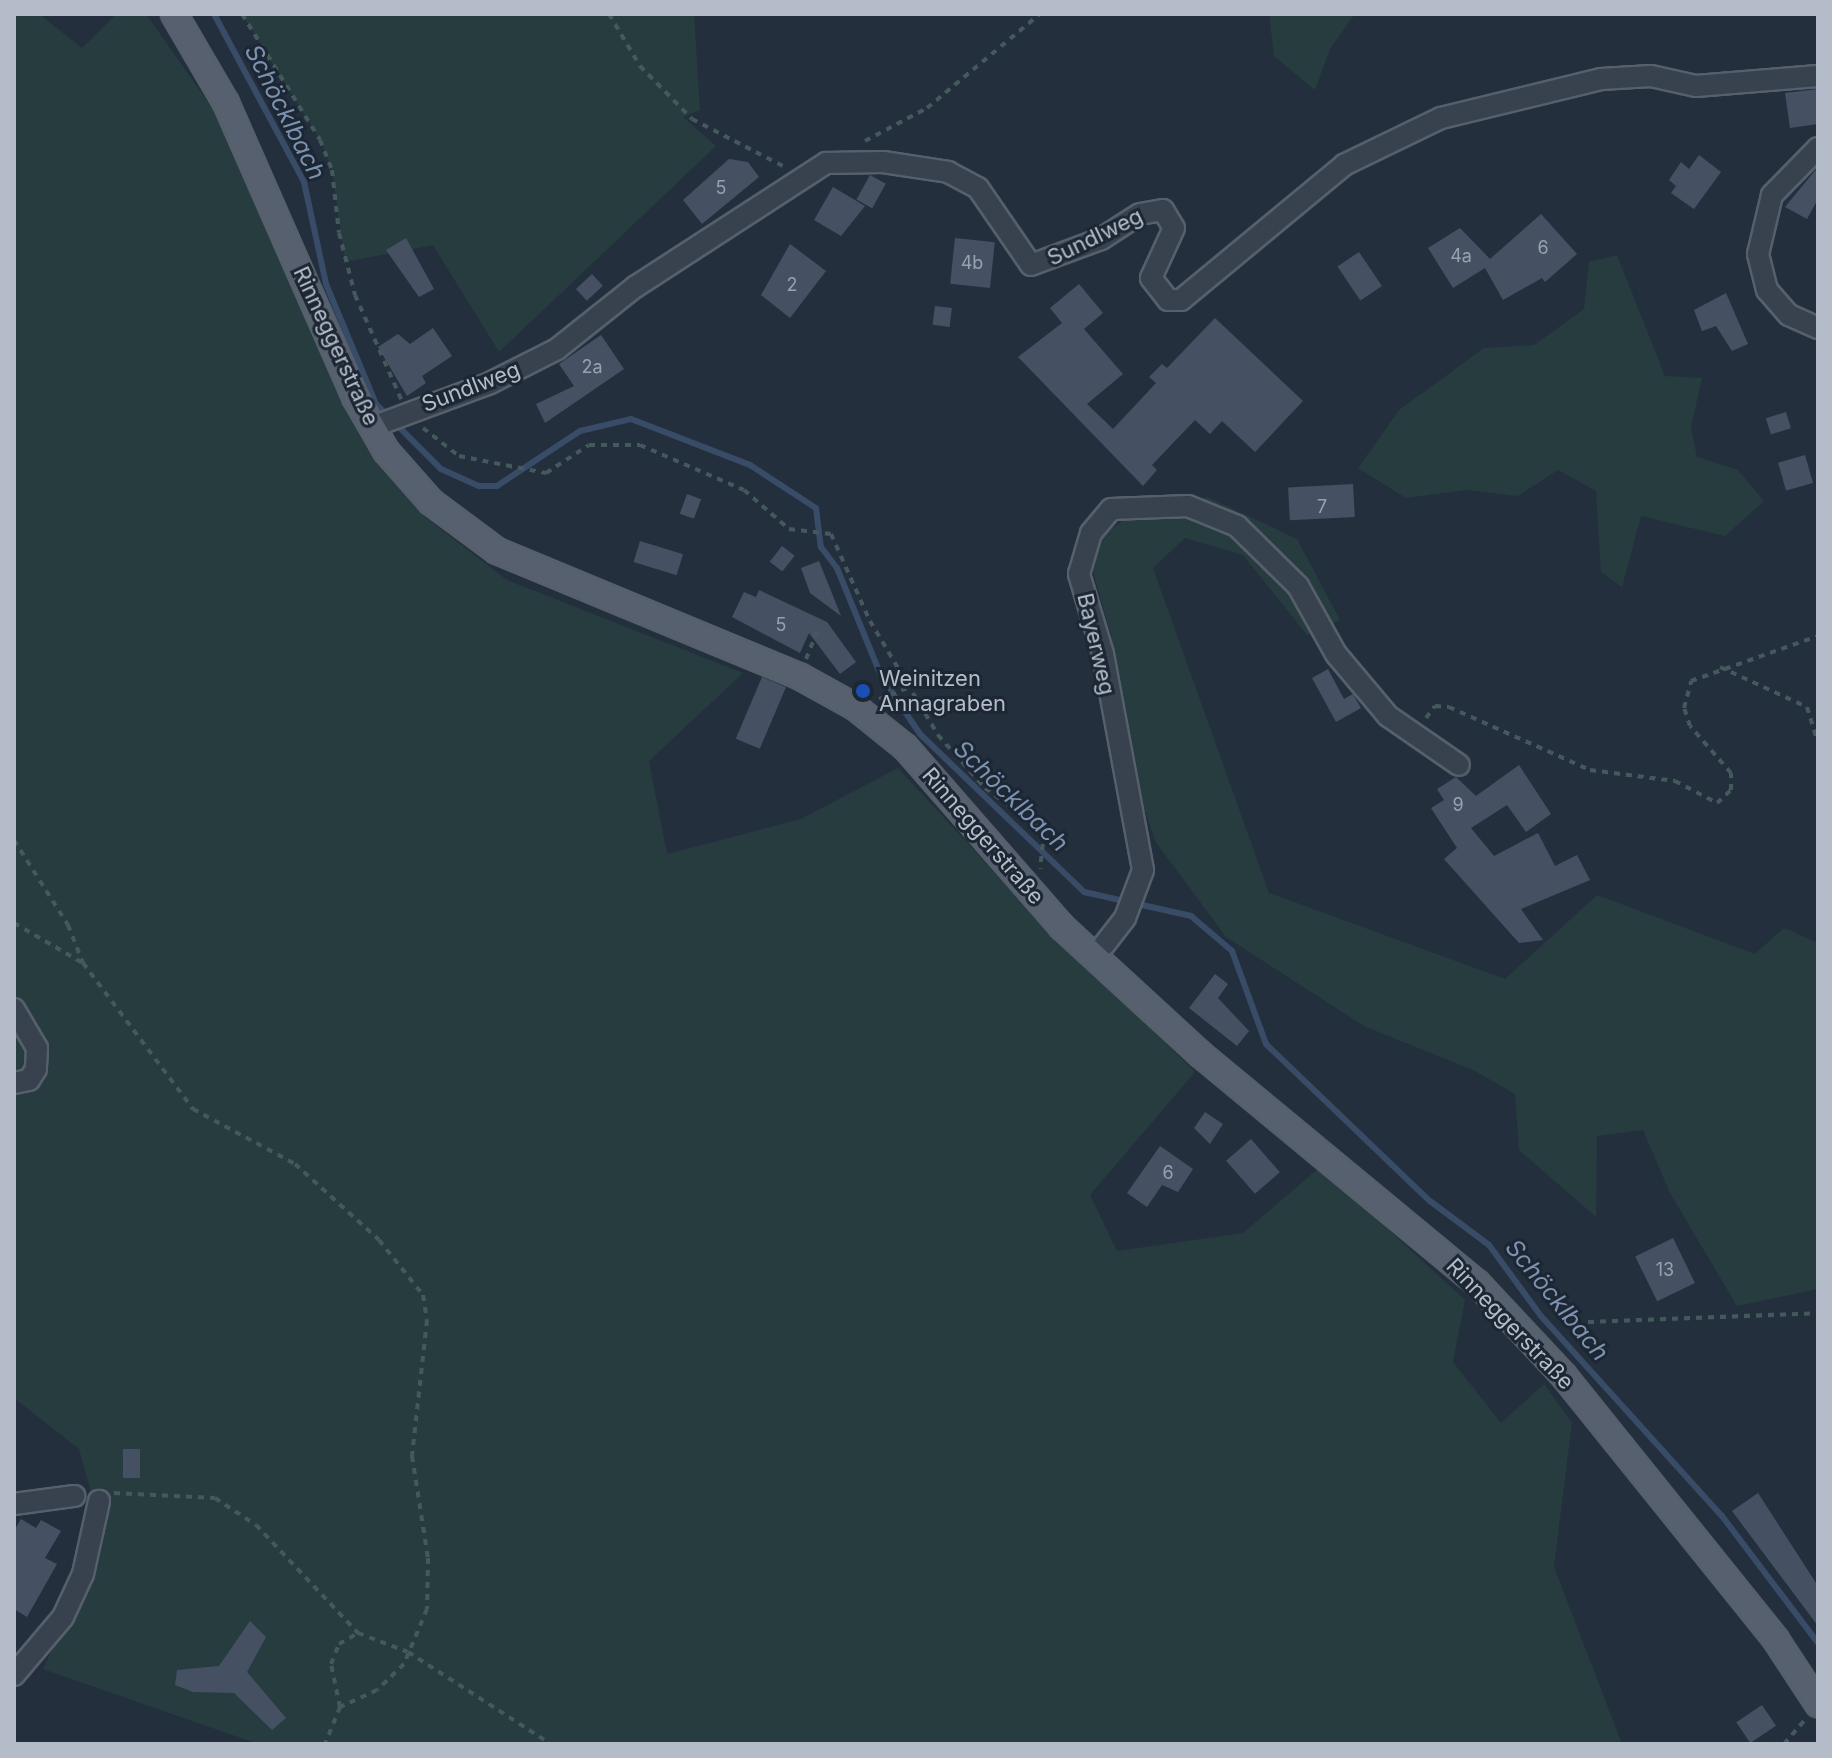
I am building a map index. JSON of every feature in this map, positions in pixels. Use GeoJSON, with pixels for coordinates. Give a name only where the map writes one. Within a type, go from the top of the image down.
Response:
{"type":"FeatureCollection","features":[{"type":"Feature","properties":{"kind":"main road","name":"Rinneggerstraße"},"geometry":{"type":"LineString","coordinates":[[174,14],[226,103],[372,427],[431,502],[497,551],[799,676],[855,707],[905,747],[1062,927],[1200,1054],[1477,1283],[1564,1376],[1776,1640],[1814,1710]]}},
{"type":"Feature","properties":{"kind":"street","name":"Sundlweg"},"geometry":{"type":"LineString","coordinates":[[372,427],[408,410],[490,383],[557,349],[635,287],[802,175],[826,163],[883,162],[948,172],[978,188],[1031,265],[1101,239],[1140,214],[1163,210],[1174,228],[1151,278],[1168,300],[1181,300],[1337,170],[1441,118],[1601,79],[1651,76],[1696,86],[1818,76]]}},
{"type":"Feature","properties":{"kind":"street"},"geometry":{"type":"LineString","coordinates":[[1818,148],[1772,195],[1758,254],[1767,290],[1789,315],[1818,328]]}},
{"type":"Feature","properties":{"kind":"street","name":"Bayerweg"},"geometry":{"type":"LineString","coordinates":[[1104,945],[1135,896],[1141,852],[1103,654],[1079,574],[1091,533],[1111,509],[1188,506],[1237,526],[1298,586],[1336,654],[1388,716],[1459,765]]}},
{"type":"Feature","properties":{"kind":"street"},"geometry":{"type":"LineString","coordinates":[[14,1009],[37,1048],[36,1069],[29,1080],[14,1083]]}},
{"type":"Feature","properties":{"kind":"street"},"geometry":{"type":"LineString","coordinates":[[14,1504],[74,1496]]}},
{"type":"Feature","properties":{"kind":"street"},"geometry":{"type":"LineString","coordinates":[[14,1675],[63,1617],[83,1574],[103,1497]]}},
{"type":"Feature","properties":{"kind":"path"},"geometry":{"type":"LineString","coordinates":[[242,14],[320,140],[332,170],[339,233],[355,295],[408,410],[451,453],[507,462],[546,473],[589,445],[640,445],[744,490],[793,531],[826,532],[906,689],[938,735],[985,788],[1041,827],[1045,847],[1040,863]]}},
{"type":"Feature","properties":{"kind":"path"},"geometry":{"type":"LineString","coordinates":[[609,14],[640,66],[692,119],[802,175]]}},
{"type":"Feature","properties":{"kind":"path"},"geometry":{"type":"LineString","coordinates":[[826,163],[927,108],[1040,14]]}},
{"type":"Feature","properties":{"kind":"path"},"geometry":{"type":"LineString","coordinates":[[799,676],[818,629]]}},
{"type":"Feature","properties":{"kind":"path"},"geometry":{"type":"LineString","coordinates":[[1427,730],[1426,715],[1435,706],[1449,707],[1590,770],[1675,781],[1717,803],[1731,790],[1731,773],[1699,741],[1684,708],[1691,681],[1720,667],[1752,663],[1818,636]]}},
{"type":"Feature","properties":{"kind":"path"},"geometry":{"type":"LineString","coordinates":[[1720,667],[1807,707],[1818,743]]}},
{"type":"Feature","properties":{"kind":"path"},"geometry":{"type":"LineString","coordinates":[[881,698],[906,689]]}},
{"type":"Feature","properties":{"kind":"path"},"geometry":{"type":"LineString","coordinates":[[14,840],[68,925],[83,963],[193,1109],[295,1164],[379,1240],[423,1295],[427,1320],[412,1456],[428,1558],[427,1609],[408,1652],[377,1690],[340,1707]]}},
{"type":"Feature","properties":{"kind":"path"},"geometry":{"type":"LineString","coordinates":[[14,923],[83,963]]}},
{"type":"Feature","properties":{"kind":"path"},"geometry":{"type":"LineString","coordinates":[[1588,1322],[1818,1313]]}},
{"type":"Feature","properties":{"kind":"path"},"geometry":{"type":"LineString","coordinates":[[103,1497],[215,1498],[256,1525],[358,1633],[408,1652],[551,1744]]}},
{"type":"Feature","properties":{"kind":"path"},"geometry":{"type":"LineString","coordinates":[[325,1744],[340,1707],[331,1664],[339,1644],[358,1633]]}},
{"type":"Feature","properties":{"kind":"path"},"geometry":{"type":"LineString","coordinates":[[1784,1744],[1814,1710]]}},
{"type":"Feature","properties":{"kind":"green space"},"geometry":{"type":"Polygon","coordinates":[[[14,14],[39,14],[82,48],[116,14],[146,14],[222,122],[360,433],[425,517],[507,580],[743,673],[649,761],[667,854],[801,819],[898,768],[1018,898],[1195,1072],[1090,1195],[1117,1251],[1243,1233],[1320,1167],[1465,1300],[1453,1362],[1501,1423],[1544,1384],[1572,1423],[1554,1567],[1622,1744],[258,1744],[43,1669],[104,1538],[79,1449],[14,1398],[14,14]]]}},
{"type":"Feature","properties":{"kind":"green space"},"geometry":{"type":"Polygon","coordinates":[[[242,14],[694,14],[700,110],[683,117],[716,146],[499,352],[433,245],[345,262],[332,170],[320,140],[242,14]]]}},
{"type":"Feature","properties":{"kind":"green space"},"geometry":{"type":"Polygon","coordinates":[[[1269,14],[1355,14],[1330,49],[1315,90],[1274,56],[1269,14]]]}},
{"type":"Feature","properties":{"kind":"green space"},"geometry":{"type":"Polygon","coordinates":[[[1617,255],[1665,376],[1702,378],[1691,427],[1697,457],[1738,470],[1764,501],[1725,536],[1641,516],[1622,587],[1601,572],[1596,491],[1558,470],[1518,496],[1466,490],[1406,498],[1358,468],[1399,410],[1484,348],[1534,345],[1584,309],[1589,262],[1617,255]]]}},
{"type":"Feature","properties":{"kind":"green space"},"geometry":{"type":"Polygon","coordinates":[[[1208,497],[1297,539],[1340,620],[1307,635],[1243,555],[1185,538],[1153,568],[1269,893],[1505,979],[1597,895],[1755,954],[1784,928],[1818,943],[1818,1289],[1737,1306],[1670,1193],[1643,1130],[1597,1136],[1596,1217],[1519,1150],[1515,1094],[1473,1070],[1364,1026],[1226,937],[1155,841],[1123,742],[1111,635],[1086,547],[1134,513],[1208,497]]]}},
{"type":"Feature","properties":{"kind":"building"},"geometry":{"type":"Polygon","coordinates":[[[1818,89],[1818,124],[1790,128],[1785,93],[1818,89]]]}},
{"type":"Feature","properties":{"kind":"building"},"geometry":{"type":"Polygon","coordinates":[[[1699,155],[1721,172],[1694,209],[1671,193],[1676,186],[1669,180],[1681,162],[1689,169],[1699,155]]]}},
{"type":"Feature","properties":{"kind":"building"},"geometry":{"type":"Polygon","coordinates":[[[729,159],[748,162],[759,177],[702,224],[683,200],[729,159]]]}},
{"type":"Feature","properties":{"kind":"building"},"geometry":{"type":"Polygon","coordinates":[[[1818,167],[1818,199],[1807,219],[1785,207],[1818,167]]]}},
{"type":"Feature","properties":{"kind":"building"},"geometry":{"type":"Polygon","coordinates":[[[870,175],[886,184],[872,208],[856,199],[870,175]]]}},
{"type":"Feature","properties":{"kind":"building"},"geometry":{"type":"Polygon","coordinates":[[[833,187],[865,206],[841,236],[814,220],[833,187]]]}},
{"type":"Feature","properties":{"kind":"building"},"geometry":{"type":"Polygon","coordinates":[[[1541,214],[1577,254],[1545,282],[1542,278],[1503,300],[1485,268],[1453,288],[1428,248],[1460,228],[1490,259],[1541,214]]]}},
{"type":"Feature","properties":{"kind":"building"},"geometry":{"type":"Polygon","coordinates":[[[406,238],[434,289],[419,297],[386,250],[406,238]]]}},
{"type":"Feature","properties":{"kind":"building"},"geometry":{"type":"Polygon","coordinates":[[[955,238],[995,242],[990,288],[950,284],[955,238]]]}},
{"type":"Feature","properties":{"kind":"building"},"geometry":{"type":"Polygon","coordinates":[[[790,244],[826,271],[790,318],[761,295],[790,244]]]}},
{"type":"Feature","properties":{"kind":"building"},"geometry":{"type":"Polygon","coordinates":[[[1359,252],[1382,286],[1360,301],[1337,267],[1359,252]]]}},
{"type":"Feature","properties":{"kind":"building"},"geometry":{"type":"Polygon","coordinates":[[[592,274],[603,286],[587,301],[576,289],[592,274]]]}},
{"type":"Feature","properties":{"kind":"building"},"geometry":{"type":"Polygon","coordinates":[[[1079,284],[1103,313],[1084,329],[1123,374],[1087,404],[1113,429],[1156,383],[1149,377],[1162,364],[1167,368],[1215,318],[1303,401],[1255,452],[1222,421],[1210,434],[1195,420],[1152,465],[1157,470],[1143,486],[1018,357],[1062,323],[1050,308],[1079,284]]]}},
{"type":"Feature","properties":{"kind":"building"},"geometry":{"type":"Polygon","coordinates":[[[1726,293],[1748,344],[1732,351],[1716,326],[1702,331],[1694,310],[1726,293]]]}},
{"type":"Feature","properties":{"kind":"building"},"geometry":{"type":"Polygon","coordinates":[[[935,306],[952,308],[950,327],[933,325],[935,306]]]}},
{"type":"Feature","properties":{"kind":"building"},"geometry":{"type":"Polygon","coordinates":[[[433,328],[452,356],[422,376],[426,383],[407,396],[378,347],[398,334],[410,344],[433,328]]]}},
{"type":"Feature","properties":{"kind":"building"},"geometry":{"type":"Polygon","coordinates":[[[601,335],[624,369],[545,423],[536,404],[574,386],[559,364],[601,335]]]}},
{"type":"Feature","properties":{"kind":"building"},"geometry":{"type":"Polygon","coordinates":[[[1786,412],[1791,428],[1771,434],[1766,418],[1786,412]]]}},
{"type":"Feature","properties":{"kind":"building"},"geometry":{"type":"Polygon","coordinates":[[[1805,455],[1813,483],[1786,491],[1778,463],[1805,455]]]}},
{"type":"Feature","properties":{"kind":"building"},"geometry":{"type":"Polygon","coordinates":[[[1353,484],[1355,517],[1290,520],[1288,487],[1353,484]]]}},
{"type":"Feature","properties":{"kind":"building"},"geometry":{"type":"Polygon","coordinates":[[[687,494],[701,499],[694,519],[680,514],[687,494]]]}},
{"type":"Feature","properties":{"kind":"building"},"geometry":{"type":"Polygon","coordinates":[[[640,541],[683,554],[677,575],[634,562],[640,541]]]}},
{"type":"Feature","properties":{"kind":"building"},"geometry":{"type":"Polygon","coordinates":[[[782,546],[795,556],[782,572],[770,562],[782,546]]]}},
{"type":"Feature","properties":{"kind":"building"},"geometry":{"type":"Polygon","coordinates":[[[819,561],[841,616],[810,593],[801,568],[819,561]]]}},
{"type":"Feature","properties":{"kind":"building"},"geometry":{"type":"Polygon","coordinates":[[[759,590],[827,622],[856,662],[840,674],[809,633],[800,653],[732,617],[744,592],[756,597],[759,590]]]}},
{"type":"Feature","properties":{"kind":"building"},"geometry":{"type":"Polygon","coordinates":[[[1328,669],[1344,699],[1353,694],[1361,708],[1336,722],[1312,678],[1328,669]]]}},
{"type":"Feature","properties":{"kind":"building"},"geometry":{"type":"Polygon","coordinates":[[[762,677],[786,687],[760,749],[736,739],[762,677]]]}},
{"type":"Feature","properties":{"kind":"building"},"geometry":{"type":"Polygon","coordinates":[[[1519,765],[1551,814],[1526,832],[1507,805],[1471,828],[1494,856],[1538,833],[1555,866],[1577,855],[1590,880],[1521,909],[1543,940],[1519,943],[1444,859],[1457,848],[1431,808],[1444,800],[1437,789],[1456,777],[1476,796],[1519,765]]]}},
{"type":"Feature","properties":{"kind":"building"},"geometry":{"type":"Polygon","coordinates":[[[1215,974],[1228,984],[1218,998],[1249,1031],[1237,1046],[1189,1008],[1215,974]]]}},
{"type":"Feature","properties":{"kind":"building"},"geometry":{"type":"Polygon","coordinates":[[[1205,1112],[1223,1124],[1210,1144],[1194,1128],[1205,1112]]]}},
{"type":"Feature","properties":{"kind":"building"},"geometry":{"type":"Polygon","coordinates":[[[1251,1139],[1280,1172],[1255,1194],[1226,1161],[1251,1139]]]}},
{"type":"Feature","properties":{"kind":"building"},"geometry":{"type":"Polygon","coordinates":[[[1160,1146],[1193,1169],[1178,1192],[1162,1185],[1147,1207],[1127,1193],[1160,1146]]]}},
{"type":"Feature","properties":{"kind":"building"},"geometry":{"type":"Polygon","coordinates":[[[1673,1238],[1695,1283],[1657,1301],[1635,1256],[1673,1238]]]}},
{"type":"Feature","properties":{"kind":"building"},"geometry":{"type":"Polygon","coordinates":[[[123,1449],[140,1449],[140,1478],[123,1478],[123,1449]]]}},
{"type":"Feature","properties":{"kind":"building"},"geometry":{"type":"Polygon","coordinates":[[[1758,1493],[1818,1586],[1818,1626],[1732,1511],[1758,1493]]]}},
{"type":"Feature","properties":{"kind":"building"},"geometry":{"type":"Polygon","coordinates":[[[21,1519],[36,1528],[41,1520],[61,1531],[45,1558],[57,1564],[27,1617],[14,1609],[14,1531],[21,1519]]]}},
{"type":"Feature","properties":{"kind":"building"},"geometry":{"type":"Polygon","coordinates":[[[250,1621],[266,1637],[247,1672],[286,1718],[272,1730],[234,1693],[193,1692],[175,1685],[177,1670],[219,1666],[250,1621]]]}},
{"type":"Feature","properties":{"kind":"building"},"geometry":{"type":"Polygon","coordinates":[[[1762,1705],[1776,1726],[1750,1743],[1736,1722],[1762,1705]]]}},
{"type":"Feature","properties":{"kind":"waterway","name":"Schöcklbach"},"geometry":{"type":"LineString","coordinates":[[214,14],[304,182],[326,284],[376,404],[441,469],[479,486],[497,486],[580,431],[631,419],[750,465],[816,508],[821,547],[837,568],[882,678],[920,734],[1084,892],[1191,916],[1232,951],[1266,1044],[1430,1201],[1489,1245],[1541,1316],[1722,1516],[1818,1643]]}},
{"type":"Feature","properties":{"kind":"place","name":"Weinitzen Annagraben"},"geometry":{"type":"Point","coordinates":[863,691]}}]}
